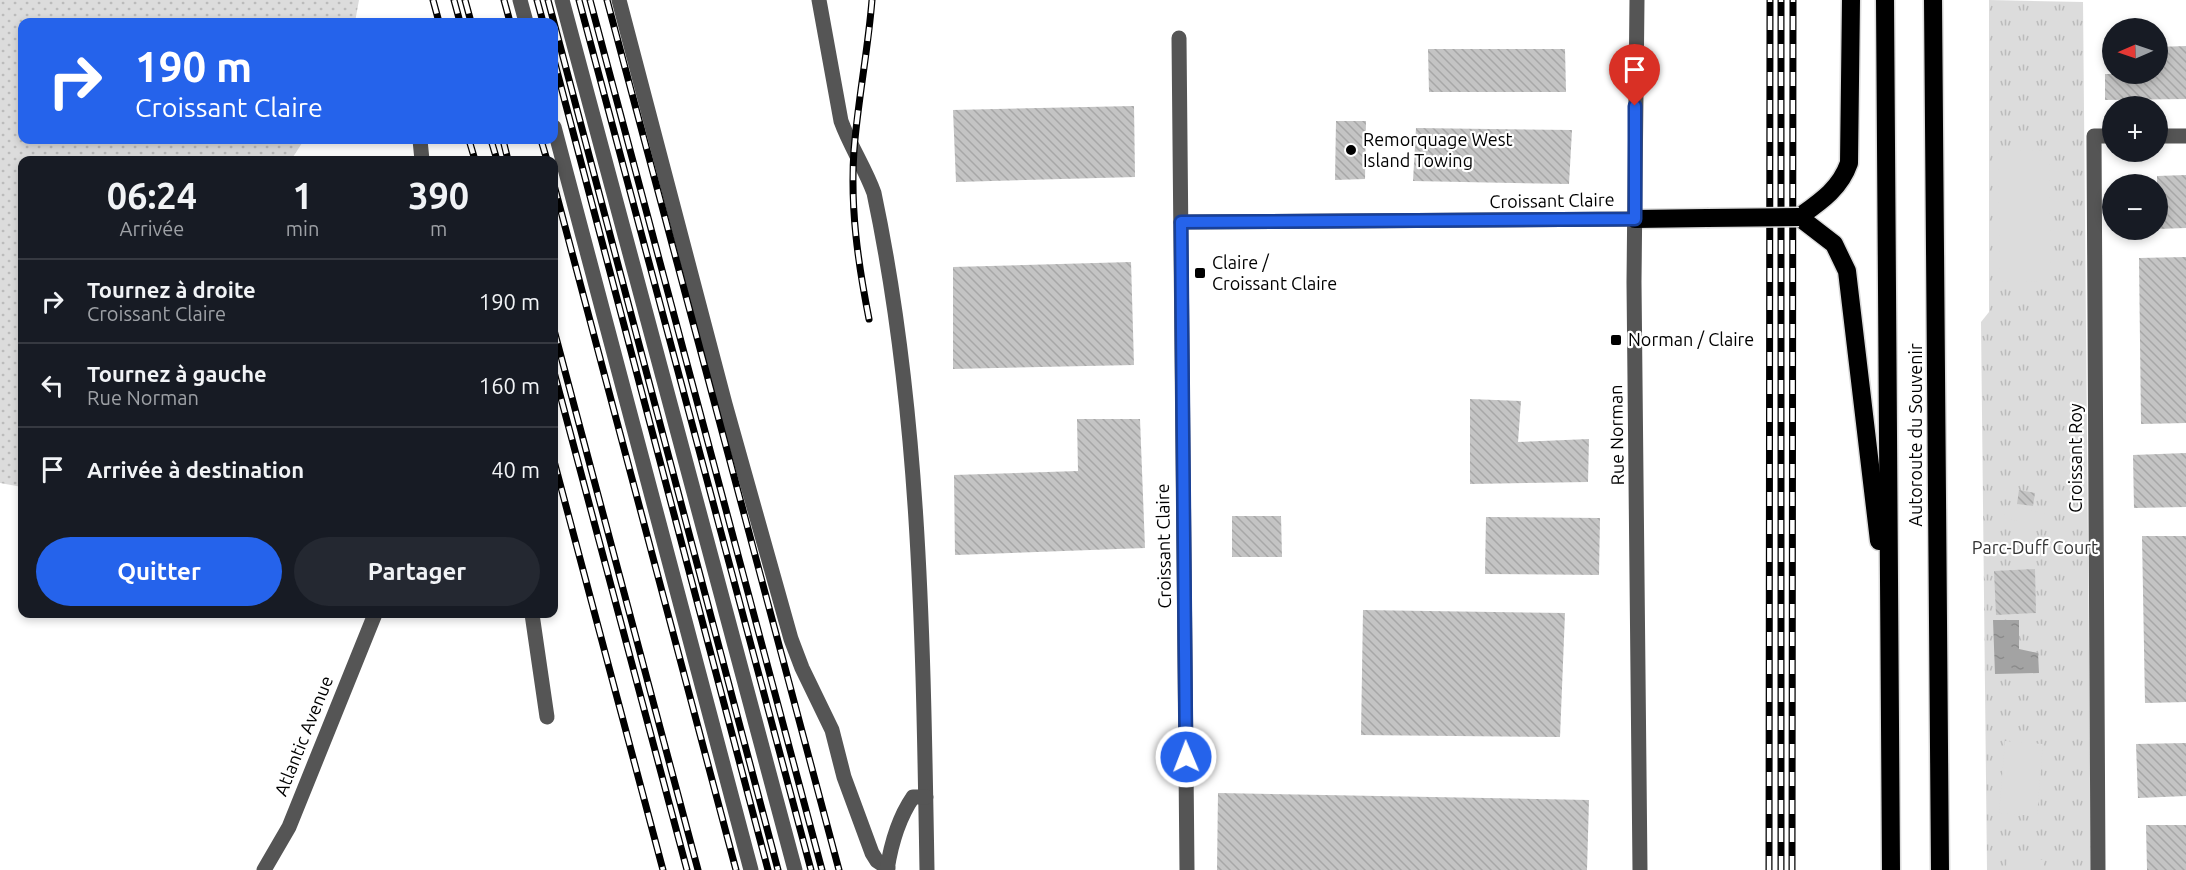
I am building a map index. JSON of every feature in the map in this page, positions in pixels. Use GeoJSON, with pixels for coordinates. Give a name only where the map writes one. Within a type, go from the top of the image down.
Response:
{"type":"FeatureCollection","features":[{"type":"Feature","properties":{"kind":"highway"},"geometry":{"type":"LineString","coordinates":[[1635,219],[1805,217],[1839,184],[1848,163],[1851,0]]}},
{"type":"Feature","properties":{"kind":"highway","name":"Autoroute du Souvenir"},"geometry":{"type":"LineString","coordinates":[[1885,0],[1891,870]]}},
{"type":"Feature","properties":{"kind":"highway","name":"Autoroute du Souvenir"},"geometry":{"type":"LineString","coordinates":[[1934,0],[1940,870]]}},
{"type":"Feature","properties":{"kind":"highway"},"geometry":{"type":"LineString","coordinates":[[1805,217],[1834,244],[1847,271],[1889,620]]}},
{"type":"Feature","properties":{"kind":"street"},"geometry":{"type":"LineString","coordinates":[[520,0],[525,18]]}},
{"type":"Feature","properties":{"kind":"street"},"geometry":{"type":"LineString","coordinates":[[562,0],[795,870]]}},
{"type":"Feature","properties":{"kind":"street"},"geometry":{"type":"LineString","coordinates":[[619,0],[725,404],[791,639],[832,730],[844,777],[872,853],[877,861],[887,869],[893,839],[905,808],[913,797],[926,797]]}},
{"type":"Feature","properties":{"kind":"street"},"geometry":{"type":"LineString","coordinates":[[819,0],[842,121],[846,135],[866,171],[873,193],[901,362],[923,622],[927,870]]}},
{"type":"Feature","properties":{"kind":"street","name":"Rue Norman"},"geometry":{"type":"LineString","coordinates":[[1637,0],[1635,219],[1640,870]]}},
{"type":"Feature","properties":{"kind":"street","name":"Croissant Claire"},"geometry":{"type":"LineString","coordinates":[[1179,38],[1187,870]]}},
{"type":"Feature","properties":{"kind":"street","name":"Croissant Roy"},"geometry":{"type":"LineString","coordinates":[[2098,870],[2094,136],[2102,136]]}},
{"type":"Feature","properties":{"kind":"street"},"geometry":{"type":"LineString","coordinates":[[2168,136],[2186,136]]}},
{"type":"Feature","properties":{"kind":"street"},"geometry":{"type":"LineString","coordinates":[[558,142],[751,870]]}},
{"type":"Feature","properties":{"kind":"street","name":"Croissant Claire"},"geometry":{"type":"LineString","coordinates":[[1181,222],[1635,219]]}},
{"type":"Feature","properties":{"kind":"street","name":"Atlantic Avenue"},"geometry":{"type":"LineString","coordinates":[[264,870],[289,827],[373,618]]}},
{"type":"Feature","properties":{"kind":"street"},"geometry":{"type":"LineString","coordinates":[[533,618],[547,717]]}},
{"type":"Feature","properties":{"kind":"green space"},"geometry":{"type":"Polygon","coordinates":[[[0,0],[359,0],[356,18],[18,18],[18,144],[301,144],[294,156],[18,156],[18,486],[0,483],[0,0]]]}},
{"type":"Feature","properties":{"kind":"green space","name":"Parc-Duff Court"},"geometry":{"type":"Polygon","coordinates":[[[1989,0],[2083,2],[2091,870],[1987,870],[1981,322],[1989,312],[1989,0]]]}},
{"type":"Feature","properties":{"kind":"green space"},"geometry":{"type":"Polygon","coordinates":[[[2049,150],[2051,281],[2000,282],[1998,151],[2049,150]]]}},
{"type":"Feature","properties":{"kind":"green space"},"geometry":{"type":"Polygon","coordinates":[[[2006,505],[2045,514],[2042,526],[2004,518],[2006,505]]]}},
{"type":"Feature","properties":{"kind":"green space"},"geometry":{"type":"Polygon","coordinates":[[[2005,741],[2043,744],[2037,816],[1999,813],[2005,741]]]}},
{"type":"Feature","properties":{"kind":"green space"},"geometry":{"type":"Polygon","coordinates":[[[2007,857],[2044,860],[2044,870],[2006,870],[2007,857]]]}},
{"type":"Feature","properties":{"kind":"water"},"geometry":{"type":"Polygon","coordinates":[[[1993,620],[2019,620],[2019,649],[2038,653],[2039,673],[1995,674],[1993,620]]]}},
{"type":"Feature","properties":{"kind":"building"},"geometry":{"type":"Polygon","coordinates":[[[2186,46],[2186,99],[2168,99],[2168,96],[2105,96],[2105,84],[2168,84],[2168,47],[2186,46]]]}},
{"type":"Feature","properties":{"kind":"building"},"geometry":{"type":"Polygon","coordinates":[[[1428,49],[1565,49],[1566,92],[1429,92],[1428,49]]]}},
{"type":"Feature","properties":{"kind":"building"},"geometry":{"type":"Polygon","coordinates":[[[1134,106],[1135,177],[956,182],[953,110],[1134,106]]]}},
{"type":"Feature","properties":{"kind":"building","name":"Remorquage West Island Towing"},"geometry":{"type":"Polygon","coordinates":[[[1336,121],[1366,121],[1365,179],[1335,180],[1336,121]]]}},
{"type":"Feature","properties":{"kind":"building"},"geometry":{"type":"Polygon","coordinates":[[[1416,128],[1572,130],[1569,184],[1413,181],[1416,128]]]}},
{"type":"Feature","properties":{"kind":"building"},"geometry":{"type":"Polygon","coordinates":[[[2186,175],[2186,228],[2168,229],[2168,176],[2186,175]]]}},
{"type":"Feature","properties":{"kind":"building"},"geometry":{"type":"Polygon","coordinates":[[[2186,257],[2186,423],[2141,424],[2139,258],[2186,257]]]}},
{"type":"Feature","properties":{"kind":"building"},"geometry":{"type":"Polygon","coordinates":[[[1131,262],[1134,365],[953,369],[953,267],[1131,262]]]}},
{"type":"Feature","properties":{"kind":"building"},"geometry":{"type":"Polygon","coordinates":[[[1470,399],[1521,401],[1518,442],[1589,439],[1588,482],[1470,484],[1470,399]]]}},
{"type":"Feature","properties":{"kind":"building"},"geometry":{"type":"Polygon","coordinates":[[[1077,419],[1140,419],[1145,548],[955,555],[954,475],[1078,471],[1077,419]]]}},
{"type":"Feature","properties":{"kind":"building"},"geometry":{"type":"Polygon","coordinates":[[[2186,453],[2186,507],[2134,508],[2133,455],[2186,453]]]}},
{"type":"Feature","properties":{"kind":"building"},"geometry":{"type":"Polygon","coordinates":[[[2019,490],[2035,493],[2033,506],[2017,504],[2019,490]]]}},
{"type":"Feature","properties":{"kind":"building"},"geometry":{"type":"Polygon","coordinates":[[[1232,516],[1281,516],[1282,557],[1232,557],[1232,516]]]}},
{"type":"Feature","properties":{"kind":"building"},"geometry":{"type":"Polygon","coordinates":[[[1486,517],[1600,518],[1599,575],[1485,574],[1486,517]]]}},
{"type":"Feature","properties":{"kind":"building"},"geometry":{"type":"Polygon","coordinates":[[[2142,536],[2186,536],[2186,702],[2145,703],[2142,536]]]}},
{"type":"Feature","properties":{"kind":"building"},"geometry":{"type":"Polygon","coordinates":[[[2035,569],[2036,613],[1996,615],[1994,571],[2035,569]]]}},
{"type":"Feature","properties":{"kind":"building"},"geometry":{"type":"Polygon","coordinates":[[[1363,610],[1565,613],[1560,737],[1361,735],[1363,610]]]}},
{"type":"Feature","properties":{"kind":"building"},"geometry":{"type":"Polygon","coordinates":[[[2186,743],[2186,796],[2138,798],[2136,744],[2186,743]]]}},
{"type":"Feature","properties":{"kind":"building"},"geometry":{"type":"Polygon","coordinates":[[[1218,793],[1589,800],[1587,870],[1217,870],[1218,793]]]}},
{"type":"Feature","properties":{"kind":"building"},"geometry":{"type":"Polygon","coordinates":[[[2146,825],[2186,825],[2186,870],[2147,870],[2146,825]]]}},
{"type":"Feature","properties":{"kind":"railway"},"geometry":{"type":"LineString","coordinates":[[433,0],[438,18]]}},
{"type":"Feature","properties":{"kind":"railway"},"geometry":{"type":"LineString","coordinates":[[454,0],[459,18]]}},
{"type":"Feature","properties":{"kind":"railway"},"geometry":{"type":"LineString","coordinates":[[465,0],[470,18]]}},
{"type":"Feature","properties":{"kind":"railway"},"geometry":{"type":"LineString","coordinates":[[504,0],[509,18]]}},
{"type":"Feature","properties":{"kind":"railway"},"geometry":{"type":"LineString","coordinates":[[537,0],[542,18]]}},
{"type":"Feature","properties":{"kind":"railway"},"geometry":{"type":"LineString","coordinates":[[548,0],[553,18]]}},
{"type":"Feature","properties":{"kind":"railway"},"geometry":{"type":"LineString","coordinates":[[579,0],[811,870]]}},
{"type":"Feature","properties":{"kind":"railway"},"geometry":{"type":"LineString","coordinates":[[590,0],[822,870]]}},
{"type":"Feature","properties":{"kind":"railway"},"geometry":{"type":"LineString","coordinates":[[607,0],[839,870]]}},
{"type":"Feature","properties":{"kind":"railway"},"geometry":{"type":"LineString","coordinates":[[869,319],[856,235],[853,172],[872,0]]}},
{"type":"Feature","properties":{"kind":"railway"},"geometry":{"type":"LineString","coordinates":[[1769,870],[1770,0]]}},
{"type":"Feature","properties":{"kind":"railway"},"geometry":{"type":"LineString","coordinates":[[1781,0],[1781,870]]}},
{"type":"Feature","properties":{"kind":"railway"},"geometry":{"type":"LineString","coordinates":[[1792,870],[1793,0]]}},
{"type":"Feature","properties":{"kind":"railway"},"geometry":{"type":"LineString","coordinates":[[558,38],[778,870]]}},
{"type":"Feature","properties":{"kind":"railway"},"geometry":{"type":"LineString","coordinates":[[558,75],[768,870]]}},
{"type":"Feature","properties":{"kind":"railway"},"geometry":{"type":"LineString","coordinates":[[470,144],[474,156]]}},
{"type":"Feature","properties":{"kind":"railway"},"geometry":{"type":"LineString","coordinates":[[492,144],[496,156]]}},
{"type":"Feature","properties":{"kind":"railway"},"geometry":{"type":"LineString","coordinates":[[504,144],[507,156]]}},
{"type":"Feature","properties":{"kind":"railway"},"geometry":{"type":"LineString","coordinates":[[542,144],[546,156]]}},
{"type":"Feature","properties":{"kind":"railway"},"geometry":{"type":"LineString","coordinates":[[558,200],[736,870]]}},
{"type":"Feature","properties":{"kind":"railway"},"geometry":{"type":"LineString","coordinates":[[558,345],[698,870]]}},
{"type":"Feature","properties":{"kind":"railway"},"geometry":{"type":"LineString","coordinates":[[558,387],[687,870]]}},
{"type":"Feature","properties":{"kind":"railway"},"geometry":{"type":"LineString","coordinates":[[558,476],[663,870]]}},
{"type":"Feature","properties":{"kind":"place","name":"Remorquage West Island Towing"},"geometry":{"type":"Point","coordinates":[1351,150]}},
{"type":"Feature","properties":{"kind":"place","name":"Claire / Croissant Claire"},"geometry":{"type":"Point","coordinates":[1200,273]}},
{"type":"Feature","properties":{"kind":"place","name":"Norman / Claire"},"geometry":{"type":"Point","coordinates":[1616,340]}},
{"type":"Feature","properties":{"kind":"route"},"geometry":{"type":"LineString","coordinates":[[1186,757],[1181,222],[1635,219],[1635,106]]}}]}
